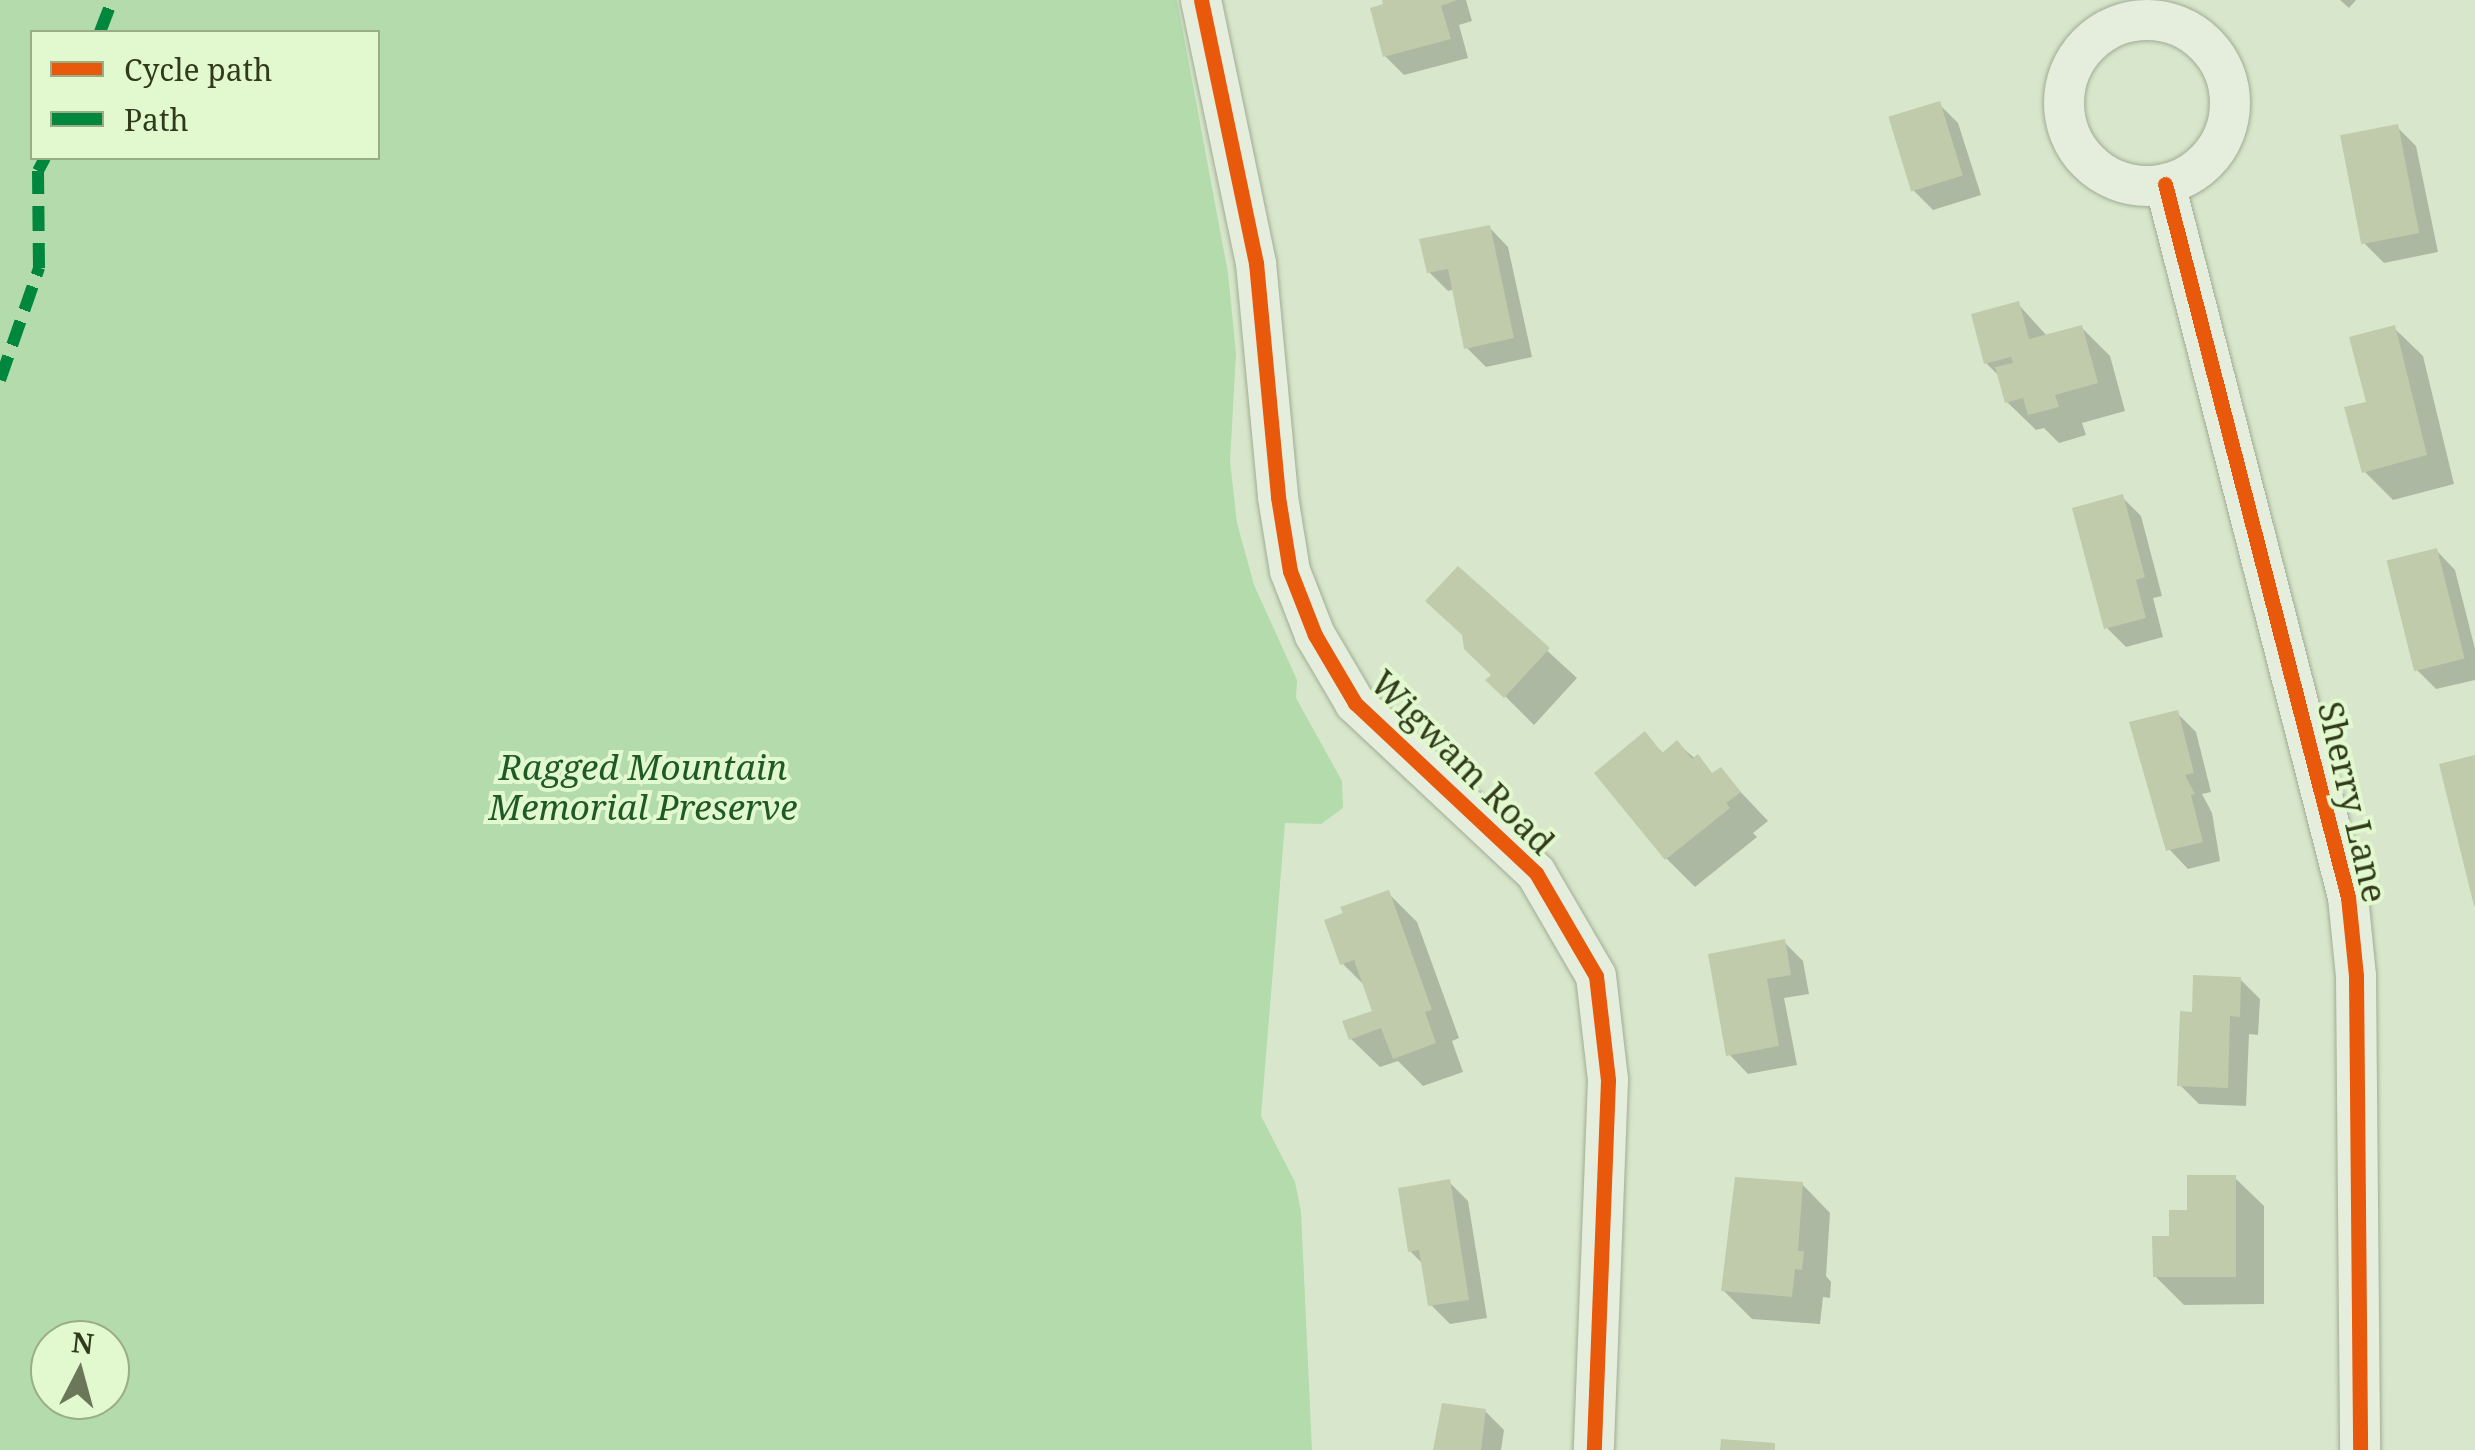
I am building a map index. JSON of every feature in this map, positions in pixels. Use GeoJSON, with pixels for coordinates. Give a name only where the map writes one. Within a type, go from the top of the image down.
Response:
{"type":"FeatureCollection","features":[{"type":"Feature","properties":{"kind":"street","name":"Wigwam Road"},"geometry":{"type":"LineString","coordinates":[[1201,0],[1256,264],[1278,497],[1290,571],[1309,619],[1355,704],[1536,874],[1596,976],[1608,1080],[1594,1450]]}},
{"type":"Feature","properties":{"kind":"street"},"geometry":{"type":"LineString","coordinates":[[2130,20],[2162,20],[2192,32],[2216,55],[2229,85],[2230,118],[2218,148],[2195,171],[2165,184],[2132,185],[2102,173],[2078,150],[2065,120],[2064,88],[2076,58],[2099,34],[2130,20]]}},
{"type":"Feature","properties":{"kind":"street","name":"Sherry Lane"},"geometry":{"type":"LineString","coordinates":[[2165,184],[2348,897],[2356,976],[2360,1450]]}},
{"type":"Feature","properties":{"kind":"green space","name":"Ragged Mountain Memorial Preserve"},"geometry":{"type":"Polygon","coordinates":[[[0,0],[1177,0],[1228,273],[1236,353],[1230,462],[1237,523],[1254,585],[1297,680],[1296,698],[1342,781],[1343,808],[1321,824],[1285,823],[1261,1116],[1295,1182],[1301,1212],[1312,1450],[0,1450],[0,0]]]}},
{"type":"Feature","properties":{"kind":"building"},"geometry":{"type":"Polygon","coordinates":[[[1382,0],[1457,0],[1441,6],[1451,39],[1383,57],[1370,8],[1383,4],[1382,0]]]}},
{"type":"Feature","properties":{"kind":"building"},"geometry":{"type":"Polygon","coordinates":[[[1940,101],[1963,176],[1911,191],[1888,117],[1940,101]]]}},
{"type":"Feature","properties":{"kind":"building"},"geometry":{"type":"Polygon","coordinates":[[[2398,124],[2419,233],[2361,244],[2340,135],[2398,124]]]}},
{"type":"Feature","properties":{"kind":"building"},"geometry":{"type":"Polygon","coordinates":[[[1490,225],[1514,338],[1464,349],[1448,269],[1427,273],[1419,239],[1490,225]]]}},
{"type":"Feature","properties":{"kind":"building"},"geometry":{"type":"Polygon","coordinates":[[[2019,301],[2029,339],[2082,325],[2098,383],[2055,395],[2059,407],[2028,415],[2023,398],[2005,403],[1995,367],[2013,363],[2011,357],[1984,364],[1971,314],[2019,301]]]}},
{"type":"Feature","properties":{"kind":"building"},"geometry":{"type":"Polygon","coordinates":[[[2395,325],[2427,455],[2362,473],[2344,407],[2366,402],[2349,337],[2395,325]]]}},
{"type":"Feature","properties":{"kind":"building"},"geometry":{"type":"Polygon","coordinates":[[[2123,494],[2145,577],[2136,580],[2146,618],[2104,629],[2072,508],[2123,494]]]}},
{"type":"Feature","properties":{"kind":"building"},"geometry":{"type":"Polygon","coordinates":[[[2437,548],[2465,659],[2414,671],[2387,561],[2437,548]]]}},
{"type":"Feature","properties":{"kind":"building"},"geometry":{"type":"Polygon","coordinates":[[[1458,566],[1550,648],[1504,698],[1485,680],[1491,675],[1464,649],[1462,635],[1425,601],[1458,566]]]}},
{"type":"Feature","properties":{"kind":"building"},"geometry":{"type":"Polygon","coordinates":[[[2178,710],[2194,773],[2185,775],[2195,794],[2191,795],[2203,842],[2166,851],[2129,722],[2178,710]]]}},
{"type":"Feature","properties":{"kind":"building"},"geometry":{"type":"Polygon","coordinates":[[[1645,731],[1662,753],[1677,740],[1692,759],[1698,754],[1712,773],[1721,767],[1741,792],[1726,803],[1730,808],[1665,860],[1594,773],[1645,731]]]}},
{"type":"Feature","properties":{"kind":"building"},"geometry":{"type":"Polygon","coordinates":[[[2475,755],[2475,906],[2474,906],[2439,764],[2475,755]]]}},
{"type":"Feature","properties":{"kind":"building"},"geometry":{"type":"Polygon","coordinates":[[[1389,890],[1432,1010],[1425,1012],[1436,1043],[1393,1059],[1381,1028],[1349,1040],[1342,1021],[1372,1011],[1354,960],[1340,965],[1324,920],[1343,913],[1340,907],[1389,890]]]}},
{"type":"Feature","properties":{"kind":"building"},"geometry":{"type":"Polygon","coordinates":[[[1785,939],[1791,975],[1767,979],[1779,1046],[1726,1056],[1708,954],[1785,939]]]}},
{"type":"Feature","properties":{"kind":"building"},"geometry":{"type":"Polygon","coordinates":[[[2193,975],[2241,977],[2240,1017],[2230,1016],[2228,1088],[2177,1086],[2180,1011],[2192,1012],[2193,975]]]}},
{"type":"Feature","properties":{"kind":"building"},"geometry":{"type":"Polygon","coordinates":[[[2187,1175],[2236,1175],[2236,1277],[2153,1277],[2152,1236],[2169,1236],[2169,1210],[2187,1210],[2187,1175]]]}},
{"type":"Feature","properties":{"kind":"building"},"geometry":{"type":"Polygon","coordinates":[[[1735,1177],[1803,1182],[1798,1251],[1804,1251],[1802,1270],[1795,1269],[1792,1297],[1721,1291],[1735,1177]]]}},
{"type":"Feature","properties":{"kind":"building"},"geometry":{"type":"Polygon","coordinates":[[[1450,1179],[1469,1300],[1428,1306],[1419,1250],[1408,1252],[1398,1188],[1450,1179]]]}},
{"type":"Feature","properties":{"kind":"building"},"geometry":{"type":"Polygon","coordinates":[[[1442,1403],[1486,1409],[1481,1450],[1433,1450],[1442,1403]]]}},
{"type":"Feature","properties":{"kind":"building"},"geometry":{"type":"Polygon","coordinates":[[[1721,1439],[1775,1443],[1775,1450],[1720,1450],[1721,1439]]]}},
{"type":"Feature","properties":{"kind":"marked path"},"geometry":{"type":"LineString","coordinates":[[101,30],[112,0]]}},
{"type":"Feature","properties":{"kind":"marked path"},"geometry":{"type":"LineString","coordinates":[[0,380],[39,268],[38,171],[44,160]]}},
{"type":"Feature","properties":{"kind":"cycle path"},"geometry":{"type":"LineString","coordinates":[[1201,0],[1256,263],[1278,497],[1290,571],[1315,635],[1355,703],[1536,873],[1596,976],[1608,1080],[1594,1450]]}},
{"type":"Feature","properties":{"kind":"cycle path"},"geometry":{"type":"LineString","coordinates":[[2165,184],[2348,897],[2356,976],[2360,1450]]}}]}
